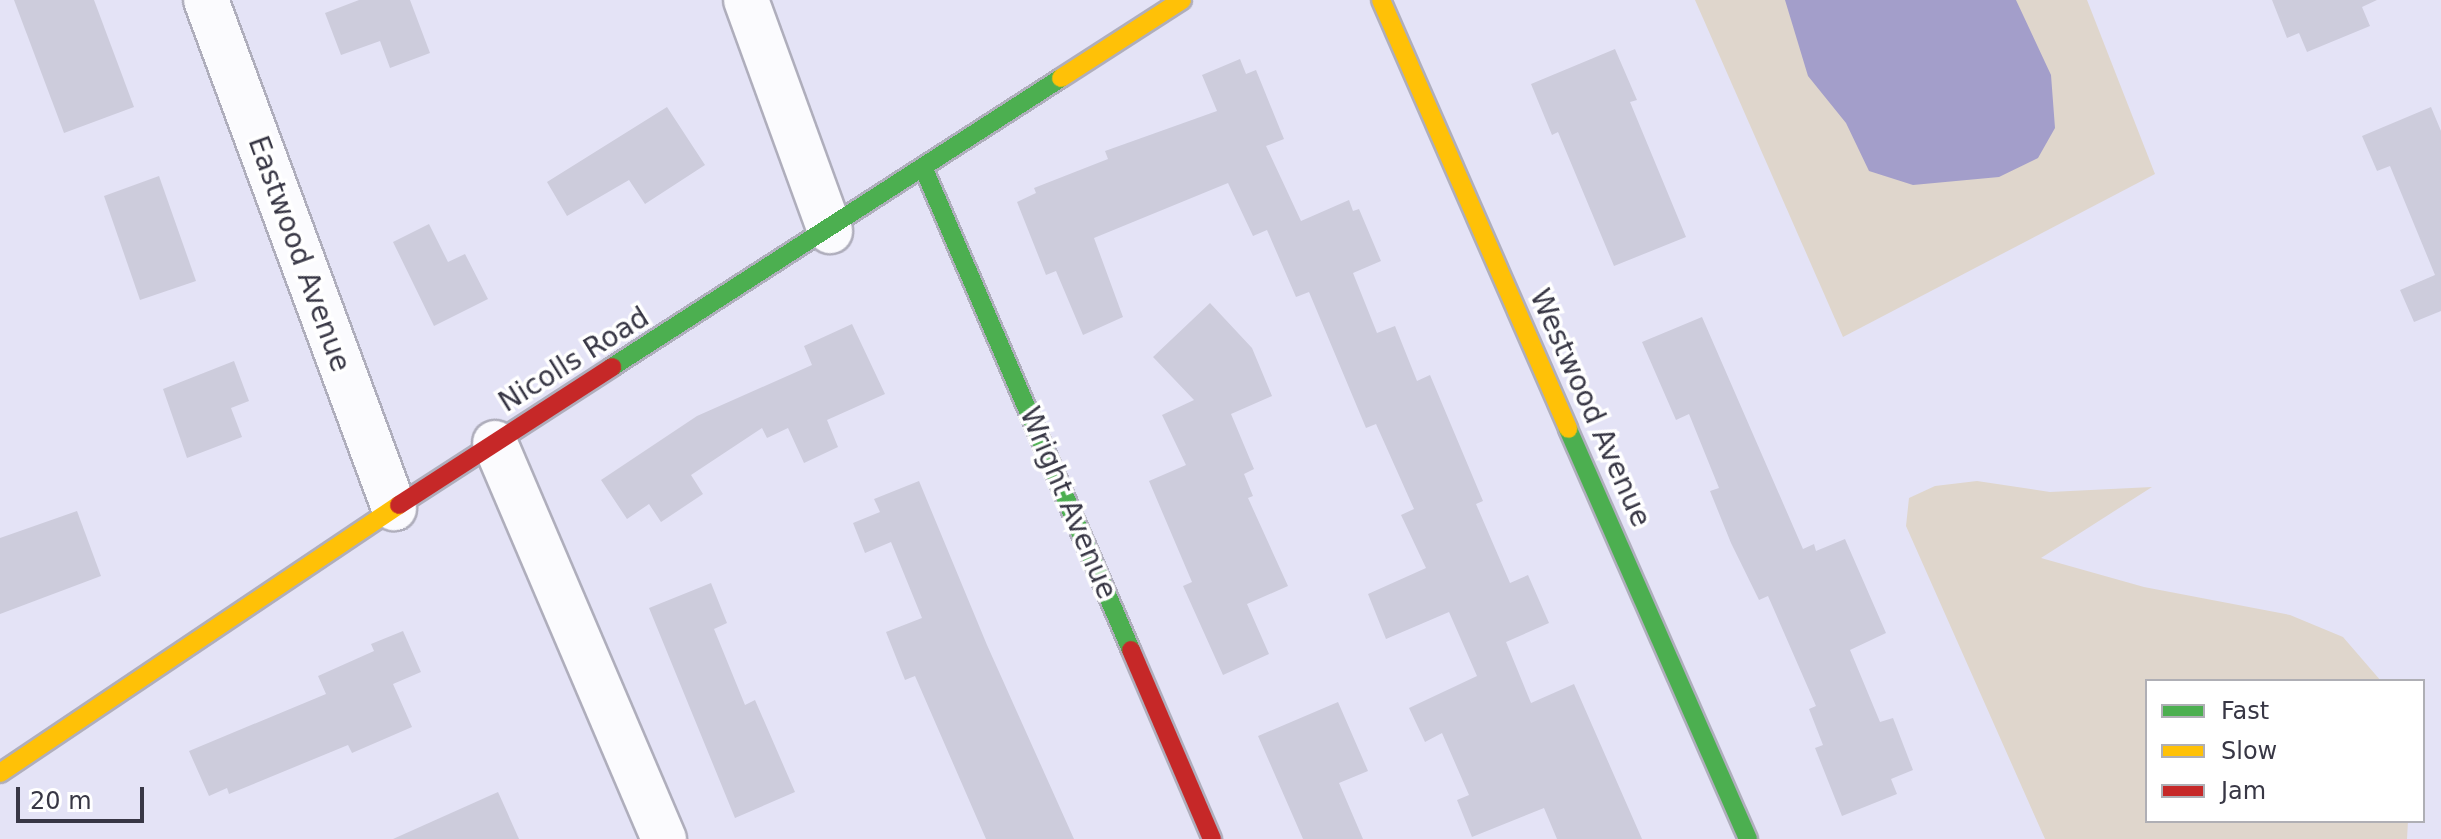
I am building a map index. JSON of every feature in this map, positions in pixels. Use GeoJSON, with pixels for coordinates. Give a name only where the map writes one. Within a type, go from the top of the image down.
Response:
{"type":"FeatureCollection","features":[{"type":"Feature","properties":{"kind":"street","name":"Eastwood Avenue"},"geometry":{"type":"LineString","coordinates":[[206,0],[394,508]]}},
{"type":"Feature","properties":{"kind":"street"},"geometry":{"type":"LineString","coordinates":[[746,0],[830,231]]}},
{"type":"Feature","properties":{"kind":"street","name":"Nicolls Road"},"geometry":{"type":"LineString","coordinates":[[0,773],[394,508],[830,231],[923,167],[1182,0]]}},
{"type":"Feature","properties":{"kind":"street","name":"Westwood Avenue"},"geometry":{"type":"LineString","coordinates":[[1381,0],[1748,839]]}},
{"type":"Feature","properties":{"kind":"street","name":"Wright Avenue"},"geometry":{"type":"LineString","coordinates":[[923,167],[1212,839]]}},
{"type":"Feature","properties":{"kind":"street"},"geometry":{"type":"LineString","coordinates":[[495,443],[664,839]]}},
{"type":"Feature","properties":{"kind":"shaded area"},"geometry":{"type":"Polygon","coordinates":[[[1695,0],[2087,0],[2155,174],[1843,337],[1695,0]]]}},
{"type":"Feature","properties":{"kind":"shaded area"},"geometry":{"type":"Polygon","coordinates":[[[1785,0],[2016,0],[2051,75],[2055,128],[2038,158],[1999,177],[1913,185],[1869,171],[1846,123],[1808,76],[1785,0]]]}},
{"type":"Feature","properties":{"kind":"shaded area"},"geometry":{"type":"Polygon","coordinates":[[[1977,481],[2050,492],[2152,487],[2041,558],[2144,587],[2290,615],[2343,637],[2379,679],[2145,679],[2145,823],[2408,823],[2407,839],[2045,839],[1906,526],[1909,498],[1935,486],[1977,481]]]}},
{"type":"Feature","properties":{"kind":"building"},"geometry":{"type":"Polygon","coordinates":[[[14,0],[94,0],[134,107],[64,133],[14,0]]]}},
{"type":"Feature","properties":{"kind":"building"},"geometry":{"type":"Polygon","coordinates":[[[359,0],[410,0],[430,53],[390,68],[380,41],[341,55],[325,13],[359,0]]]}},
{"type":"Feature","properties":{"kind":"building"},"geometry":{"type":"Polygon","coordinates":[[[2272,0],[2377,0],[2362,7],[2370,26],[2307,52],[2299,33],[2287,38],[2272,0]]]}},
{"type":"Feature","properties":{"kind":"building"},"geometry":{"type":"Polygon","coordinates":[[[1615,49],[1637,100],[1630,102],[1686,237],[1614,266],[1558,132],[1552,135],[1531,84],[1615,49]]]}},
{"type":"Feature","properties":{"kind":"building"},"geometry":{"type":"Polygon","coordinates":[[[1240,59],[1246,74],[1256,70],[1284,139],[1266,146],[1301,221],[1349,200],[1353,211],[1359,209],[1381,261],[1353,273],[1377,333],[1395,326],[1417,381],[1430,375],[1483,501],[1476,504],[1510,583],[1528,575],[1549,623],[1506,642],[1531,703],[1574,684],[1642,839],[1557,839],[1544,808],[1472,837],[1457,800],[1469,795],[1442,733],[1425,742],[1409,708],[1477,676],[1449,612],[1386,639],[1368,594],[1426,568],[1401,515],[1414,509],[1376,424],[1366,428],[1309,292],[1296,297],[1267,230],[1253,236],[1228,183],[1094,238],[1123,317],[1083,335],[1056,271],[1046,275],[1017,202],[1036,193],[1034,188],[1108,159],[1105,151],[1217,111],[1202,75],[1240,59]]]}},
{"type":"Feature","properties":{"kind":"building"},"geometry":{"type":"Polygon","coordinates":[[[667,107],[705,165],[645,204],[629,180],[567,216],[547,182],[667,107]]]}},
{"type":"Feature","properties":{"kind":"building"},"geometry":{"type":"Polygon","coordinates":[[[2431,107],[2441,131],[2441,311],[2414,322],[2400,290],[2435,275],[2390,166],[2377,171],[2362,136],[2431,107]]]}},
{"type":"Feature","properties":{"kind":"building"},"geometry":{"type":"Polygon","coordinates":[[[159,176],[196,281],[140,300],[104,196],[159,176]]]}},
{"type":"Feature","properties":{"kind":"building"},"geometry":{"type":"Polygon","coordinates":[[[429,224],[448,262],[465,254],[488,299],[434,326],[393,242],[429,224]]]}},
{"type":"Feature","properties":{"kind":"building"},"geometry":{"type":"Polygon","coordinates":[[[1210,303],[1252,348],[1272,396],[1231,414],[1254,469],[1244,474],[1253,496],[1248,498],[1288,586],[1247,604],[1269,654],[1223,675],[1183,586],[1192,582],[1149,481],[1186,465],[1162,415],[1194,400],[1153,357],[1210,303]]]}},
{"type":"Feature","properties":{"kind":"building"},"geometry":{"type":"Polygon","coordinates":[[[1702,317],[1803,549],[1814,544],[1816,551],[1845,539],[1886,633],[1850,650],[1880,722],[1893,718],[1913,770],[1891,779],[1897,794],[1842,816],[1815,748],[1823,745],[1809,709],[1816,706],[1768,596],[1759,600],[1731,543],[1710,491],[1719,488],[1689,414],[1676,420],[1642,342],[1702,317]]]}},
{"type":"Feature","properties":{"kind":"building"},"geometry":{"type":"Polygon","coordinates":[[[852,324],[885,394],[827,420],[838,447],[804,463],[788,428],[767,438],[762,428],[691,475],[703,494],[661,522],[649,504],[627,519],[601,480],[697,416],[812,365],[804,346],[852,324]]]}},
{"type":"Feature","properties":{"kind":"building"},"geometry":{"type":"Polygon","coordinates":[[[234,361],[249,401],[231,408],[242,437],[187,458],[163,389],[234,361]]]}},
{"type":"Feature","properties":{"kind":"building"},"geometry":{"type":"Polygon","coordinates":[[[919,481],[987,645],[1074,839],[986,839],[915,676],[905,680],[886,632],[922,618],[891,542],[865,553],[853,523],[880,512],[874,499],[919,481]]]}},
{"type":"Feature","properties":{"kind":"building"},"geometry":{"type":"Polygon","coordinates":[[[77,511],[101,576],[0,614],[0,538],[77,511]]]}},
{"type":"Feature","properties":{"kind":"building"},"geometry":{"type":"Polygon","coordinates":[[[711,583],[727,623],[714,629],[745,705],[755,700],[795,792],[735,818],[649,608],[711,583]]]}},
{"type":"Feature","properties":{"kind":"building"},"geometry":{"type":"Polygon","coordinates":[[[403,631],[421,672],[393,684],[412,727],[352,753],[348,745],[229,794],[227,788],[209,796],[189,751],[326,694],[318,676],[374,651],[371,644],[403,631]]]}},
{"type":"Feature","properties":{"kind":"building"},"geometry":{"type":"Polygon","coordinates":[[[1338,702],[1368,771],[1339,783],[1363,839],[1303,839],[1258,736],[1338,702]]]}},
{"type":"Feature","properties":{"kind":"building"},"geometry":{"type":"Polygon","coordinates":[[[498,792],[519,839],[393,839],[498,792]]]}},
{"type":"Feature","properties":{"kind":"traffic: fast"},"geometry":{"type":"LineString","coordinates":[[612,367],[1061,78]]}},
{"type":"Feature","properties":{"kind":"traffic: fast"},"geometry":{"type":"LineString","coordinates":[[923,167],[1131,650]]}},
{"type":"Feature","properties":{"kind":"traffic: fast"},"geometry":{"type":"LineString","coordinates":[[1568,429],[1748,839]]}},
{"type":"Feature","properties":{"kind":"traffic: slow"},"geometry":{"type":"LineString","coordinates":[[1061,78],[1182,0]]}},
{"type":"Feature","properties":{"kind":"traffic: slow"},"geometry":{"type":"LineString","coordinates":[[1381,0],[1568,429]]}},
{"type":"Feature","properties":{"kind":"traffic: slow"},"geometry":{"type":"LineString","coordinates":[[0,773],[399,505]]}},
{"type":"Feature","properties":{"kind":"traffic: jam"},"geometry":{"type":"LineString","coordinates":[[399,505],[612,367]]}},
{"type":"Feature","properties":{"kind":"traffic: jam"},"geometry":{"type":"LineString","coordinates":[[1131,650],[1212,839]]}}]}
